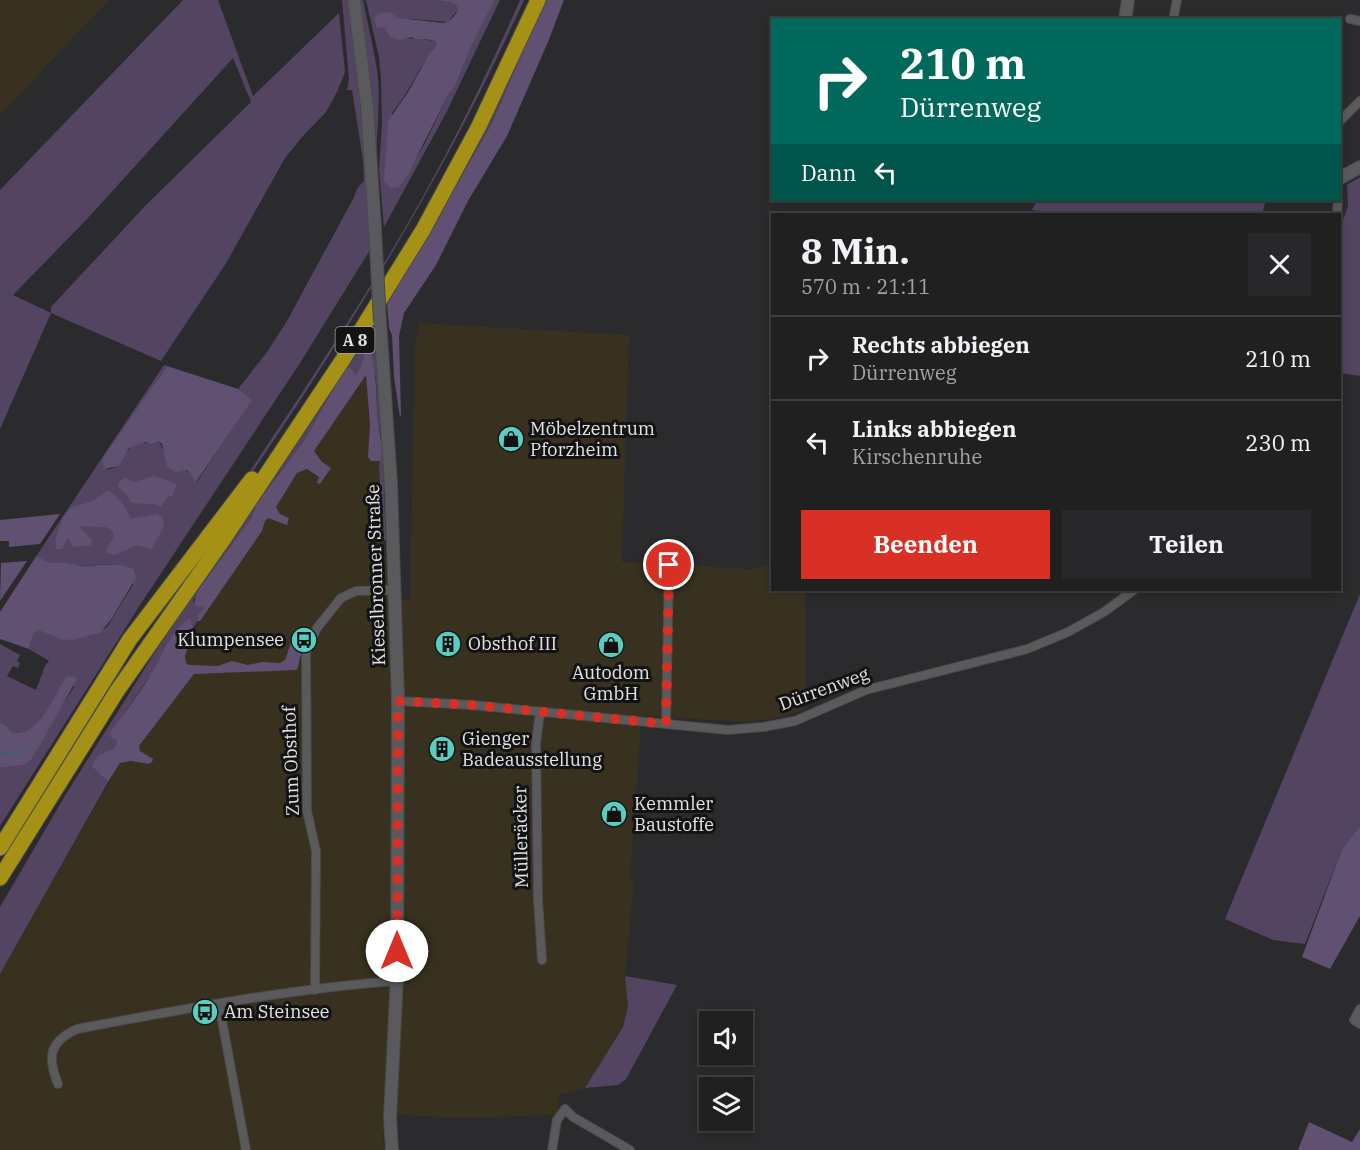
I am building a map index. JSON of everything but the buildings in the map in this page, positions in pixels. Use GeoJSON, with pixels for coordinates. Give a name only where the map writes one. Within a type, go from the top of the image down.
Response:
{"type":"FeatureCollection","features":[{"type":"Feature","properties":{"kind":"highway","name":"A 8"},"geometry":{"type":"LineString","coordinates":[[0,848],[130,639],[253,478],[406,243],[473,121],[516,33],[529,0]]}},
{"type":"Feature","properties":{"kind":"highway","name":"A 8"},"geometry":{"type":"LineString","coordinates":[[0,878],[117,691],[223,540],[342,361],[417,239],[479,126],[538,0]]}},
{"type":"Feature","properties":{"kind":"street","name":"Kieselbronner Straße"},"geometry":{"type":"LineString","coordinates":[[354,0],[367,105],[391,484],[395,590],[398,701],[396,981],[390,1119],[392,1150]]}},
{"type":"Feature","properties":{"kind":"street"},"geometry":{"type":"LineString","coordinates":[[1125,18],[1128,0]]}},
{"type":"Feature","properties":{"kind":"street"},"geometry":{"type":"LineString","coordinates":[[1173,18],[1177,0]]}},
{"type":"Feature","properties":{"kind":"street"},"geometry":{"type":"LineString","coordinates":[[1350,19],[1360,21]]}},
{"type":"Feature","properties":{"kind":"street"},"geometry":{"type":"LineString","coordinates":[[1341,120],[1360,101]]}},
{"type":"Feature","properties":{"kind":"street"},"geometry":{"type":"LineString","coordinates":[[1341,177],[1360,167]]}},
{"type":"Feature","properties":{"kind":"street"},"geometry":{"type":"LineString","coordinates":[[666,724],[669,565]]}},
{"type":"Feature","properties":{"kind":"street","name":"Zum Obsthof"},"geometry":{"type":"LineString","coordinates":[[315,990],[316,851],[307,811],[306,652],[317,628],[340,598],[356,591],[395,590]]}},
{"type":"Feature","properties":{"kind":"street","name":"Dürrenweg"},"geometry":{"type":"LineString","coordinates":[[398,701],[472,705],[728,730],[763,727],[795,721],[866,690],[1028,649],[1077,627],[1104,612],[1133,591]]}},
{"type":"Feature","properties":{"kind":"street","name":"Mülleräcker"},"geometry":{"type":"LineString","coordinates":[[540,712],[536,743],[538,900],[542,960]]}},
{"type":"Feature","properties":{"kind":"street"},"geometry":{"type":"LineString","coordinates":[[58,1084],[52,1071],[53,1049],[65,1034],[77,1029],[219,1004],[396,981]]}},
{"type":"Feature","properties":{"kind":"street"},"geometry":{"type":"LineString","coordinates":[[219,1004],[246,1150]]}},
{"type":"Feature","properties":{"kind":"street"},"geometry":{"type":"LineString","coordinates":[[1360,1009],[1354,1020],[1360,1024]]}},
{"type":"Feature","properties":{"kind":"street"},"geometry":{"type":"LineString","coordinates":[[552,1150],[557,1120],[565,1109],[573,1117],[630,1150]]}},
{"type":"Feature","properties":{"kind":"shaded area"},"geometry":{"type":"Polygon","coordinates":[[[0,0],[109,0],[0,115],[0,0]]]}},
{"type":"Feature","properties":{"kind":"shaded area"},"geometry":{"type":"Polygon","coordinates":[[[183,0],[218,0],[253,96],[339,13],[345,72],[337,92],[326,112],[285,158],[225,265],[161,361],[51,313],[0,429],[0,190],[183,0]],[[233,58],[88,218],[13,295],[51,313],[51,307],[146,205],[251,102],[233,58]]]}},
{"type":"Feature","properties":{"kind":"shaded area"},"geometry":{"type":"Polygon","coordinates":[[[342,0],[351,0],[361,79],[370,250],[300,363],[142,602],[0,826],[0,768],[25,765],[32,759],[50,724],[74,687],[66,678],[37,723],[30,729],[11,732],[0,722],[0,644],[20,655],[17,661],[20,663],[18,668],[13,666],[7,676],[36,690],[49,661],[29,649],[34,633],[40,631],[60,639],[93,635],[107,627],[133,585],[129,567],[110,564],[79,566],[68,563],[53,564],[42,561],[37,555],[164,365],[167,366],[134,416],[107,470],[119,466],[127,452],[135,445],[145,443],[151,445],[158,441],[166,454],[197,482],[251,400],[238,389],[267,352],[287,321],[358,187],[364,181],[352,90],[347,90],[349,79],[342,0]]]}},
{"type":"Feature","properties":{"kind":"shaded area"},"geometry":{"type":"Polygon","coordinates":[[[358,0],[363,0],[378,78],[376,157],[358,0]]]}},
{"type":"Feature","properties":{"kind":"shaded area"},"geometry":{"type":"Polygon","coordinates":[[[366,0],[433,0],[454,3],[459,8],[448,22],[412,19],[384,27],[388,31],[407,38],[436,41],[435,48],[392,113],[399,187],[455,86],[472,45],[495,0],[500,0],[446,113],[384,227],[379,169],[382,124],[381,78],[379,57],[366,0]]]}},
{"type":"Feature","properties":{"kind":"shaded area"},"geometry":{"type":"Polygon","coordinates":[[[433,0],[495,0],[472,45],[455,86],[447,97],[407,176],[399,187],[391,188],[384,181],[388,121],[435,48],[436,42],[411,37],[394,39],[384,27],[377,28],[374,18],[378,14],[390,12],[397,18],[444,23],[456,13],[458,8],[454,3],[433,0]]]}},
{"type":"Feature","properties":{"kind":"shaded area"},"geometry":{"type":"Polygon","coordinates":[[[520,0],[524,0],[494,64],[394,249],[358,310],[282,428],[243,486],[241,485],[334,344],[400,237],[460,126],[520,0]]]}},
{"type":"Feature","properties":{"kind":"shaded area"},"geometry":{"type":"Polygon","coordinates":[[[542,0],[545,0],[492,123],[387,303],[387,297],[542,0]]]}},
{"type":"Feature","properties":{"kind":"shaded area"},"geometry":{"type":"Polygon","coordinates":[[[545,0],[564,0],[507,136],[468,201],[436,265],[404,313],[399,336],[400,417],[387,303],[492,123],[545,0]]]}},
{"type":"Feature","properties":{"kind":"shaded area"},"geometry":{"type":"Polygon","coordinates":[[[1360,177],[1360,376],[1341,373],[1341,225],[1348,206],[1347,185],[1360,177]]]}},
{"type":"Feature","properties":{"kind":"shaded area"},"geometry":{"type":"Polygon","coordinates":[[[1036,201],[1252,201],[1265,203],[1262,213],[1055,213],[1032,210],[1036,201]]]}},
{"type":"Feature","properties":{"kind":"shaded area"},"geometry":{"type":"Polygon","coordinates":[[[374,318],[374,331],[371,333],[366,355],[358,371],[355,375],[344,370],[304,441],[257,503],[251,518],[196,593],[193,602],[204,608],[198,615],[198,621],[192,629],[191,618],[170,639],[153,672],[125,712],[111,738],[117,741],[115,747],[102,753],[92,767],[108,782],[0,974],[0,907],[66,794],[155,652],[374,318]]]}},
{"type":"Feature","properties":{"kind":"shaded area"},"geometry":{"type":"Polygon","coordinates":[[[419,323],[629,335],[622,562],[750,569],[771,564],[771,591],[805,591],[805,709],[780,717],[749,722],[640,716],[630,878],[634,879],[625,976],[628,1007],[623,1027],[585,1088],[560,1095],[556,1115],[458,1118],[385,1114],[383,1137],[385,1150],[0,1150],[0,974],[120,763],[131,761],[149,764],[148,756],[140,751],[139,747],[194,674],[186,663],[185,657],[193,631],[262,531],[265,521],[268,518],[287,524],[276,507],[297,473],[307,469],[317,474],[320,484],[331,468],[322,462],[313,451],[366,374],[376,461],[380,461],[390,599],[410,600],[415,349],[419,323]]]}},
{"type":"Feature","properties":{"kind":"shaded area"},"geometry":{"type":"Polygon","coordinates":[[[374,331],[375,352],[372,355],[382,447],[380,461],[371,461],[368,457],[370,424],[366,375],[314,451],[322,462],[331,468],[320,484],[317,483],[319,477],[307,469],[297,473],[276,507],[280,514],[289,518],[287,525],[268,518],[265,521],[262,531],[198,621],[198,615],[204,608],[194,605],[196,593],[251,518],[257,503],[304,441],[344,370],[350,367],[355,375],[359,370],[368,341],[374,331]]]}},
{"type":"Feature","properties":{"kind":"shaded area"},"geometry":{"type":"Polygon","coordinates":[[[375,352],[378,353],[386,485],[384,494],[386,540],[384,540],[379,468],[381,442],[372,355],[375,352]]]}},
{"type":"Feature","properties":{"kind":"shaded area"},"geometry":{"type":"Polygon","coordinates":[[[167,366],[238,389],[252,400],[196,482],[187,470],[175,472],[167,466],[162,444],[158,441],[151,445],[145,442],[129,448],[119,466],[105,469],[102,461],[105,455],[167,366]]]}},
{"type":"Feature","properties":{"kind":"shaded area"},"geometry":{"type":"Polygon","coordinates":[[[154,476],[177,485],[171,497],[168,496],[161,506],[131,503],[126,493],[119,488],[118,484],[124,477],[134,482],[154,476]]]}},
{"type":"Feature","properties":{"kind":"shaded area"},"geometry":{"type":"Polygon","coordinates":[[[108,490],[122,503],[131,519],[157,514],[163,518],[164,527],[151,549],[137,545],[115,555],[107,553],[106,549],[113,539],[113,532],[106,527],[81,526],[80,528],[92,540],[91,545],[72,547],[70,539],[67,539],[62,549],[56,549],[56,538],[65,514],[73,507],[94,500],[108,490]]]}},
{"type":"Feature","properties":{"kind":"shaded area"},"geometry":{"type":"Polygon","coordinates":[[[60,514],[40,544],[9,547],[9,541],[0,541],[0,520],[60,514]]]}},
{"type":"Feature","properties":{"kind":"shaded area"},"geometry":{"type":"Polygon","coordinates":[[[37,555],[52,563],[128,567],[134,570],[136,578],[112,618],[100,633],[72,640],[60,639],[40,631],[34,633],[29,649],[0,639],[0,612],[37,555]]]}},
{"type":"Feature","properties":{"kind":"shaded area"},"geometry":{"type":"Polygon","coordinates":[[[27,561],[0,601],[1,563],[27,561]]]}},
{"type":"Feature","properties":{"kind":"shaded area"},"geometry":{"type":"Polygon","coordinates":[[[1360,594],[1360,826],[1342,849],[1305,944],[1273,940],[1225,919],[1360,594]]]}},
{"type":"Feature","properties":{"kind":"shaded area"},"geometry":{"type":"Polygon","coordinates":[[[191,618],[193,631],[185,656],[186,663],[189,665],[218,666],[232,661],[248,665],[262,662],[280,663],[285,660],[292,640],[300,636],[305,638],[297,670],[194,674],[139,746],[140,751],[153,759],[152,762],[149,764],[131,761],[120,763],[108,782],[92,767],[96,759],[100,754],[115,747],[117,741],[111,738],[110,733],[138,695],[173,634],[191,618]]]}},
{"type":"Feature","properties":{"kind":"shaded area"},"geometry":{"type":"Polygon","coordinates":[[[122,668],[124,669],[0,864],[122,668]]]}},
{"type":"Feature","properties":{"kind":"shaded area"},"geometry":{"type":"Polygon","coordinates":[[[73,676],[77,679],[32,759],[25,765],[0,768],[0,722],[11,732],[30,729],[44,714],[66,677],[73,676]]]}},
{"type":"Feature","properties":{"kind":"shaded area"},"geometry":{"type":"Polygon","coordinates":[[[1360,826],[1360,916],[1330,969],[1302,957],[1342,849],[1360,826]]]}},
{"type":"Feature","properties":{"kind":"shaded area"},"geometry":{"type":"Polygon","coordinates":[[[625,976],[677,985],[626,1079],[618,1085],[585,1088],[623,1027],[628,1007],[625,976]]]}},
{"type":"Feature","properties":{"kind":"shaded area"},"geometry":{"type":"Polygon","coordinates":[[[1309,1122],[1352,1142],[1360,1129],[1360,1150],[1298,1150],[1309,1122]]]}},
{"type":"Feature","properties":{"kind":"waterway"},"geometry":{"type":"LineString","coordinates":[[0,753],[24,752]]}},
{"type":"Feature","properties":{"kind":"place","name":"Möbelzentrum Pforzheim"},"geometry":{"type":"Point","coordinates":[511,439]}},
{"type":"Feature","properties":{"kind":"place","name":"Klumpensee"},"geometry":{"type":"Point","coordinates":[304,640]}},
{"type":"Feature","properties":{"kind":"place","name":"Obsthof III"},"geometry":{"type":"Point","coordinates":[448,644]}},
{"type":"Feature","properties":{"kind":"place","name":"Autodom GmbH"},"geometry":{"type":"Point","coordinates":[611,645]}},
{"type":"Feature","properties":{"kind":"place","name":"Gienger Badeausstellung"},"geometry":{"type":"Point","coordinates":[442,749]}},
{"type":"Feature","properties":{"kind":"place","name":"Kemmler Baustoffe"},"geometry":{"type":"Point","coordinates":[614,814]}},
{"type":"Feature","properties":{"kind":"place","name":"Am Steinsee"},"geometry":{"type":"Point","coordinates":[205,1012]}},
{"type":"Feature","properties":{"kind":"route"},"geometry":{"type":"LineString","coordinates":[[397,951],[398,701],[472,705],[666,724],[669,565]]}}]}
